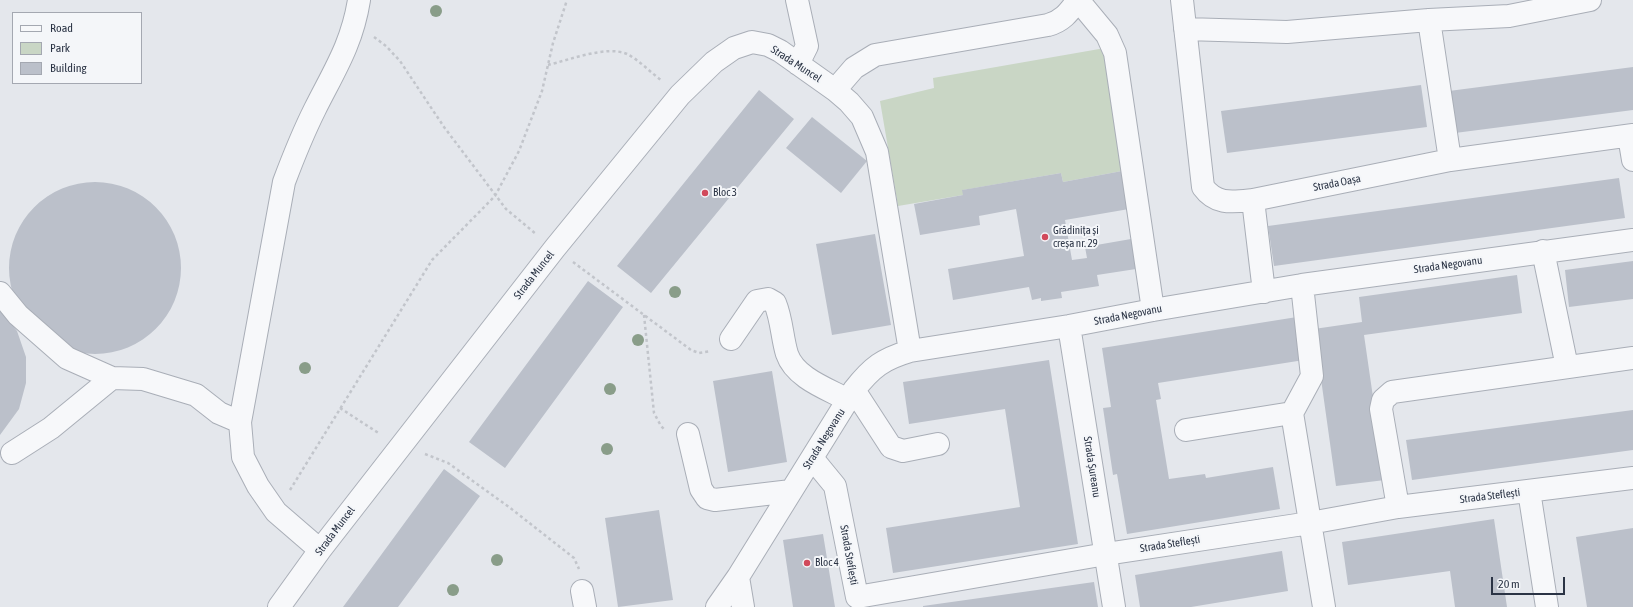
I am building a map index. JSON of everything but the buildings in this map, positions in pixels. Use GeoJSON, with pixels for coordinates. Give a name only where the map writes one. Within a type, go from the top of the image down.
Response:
{"type":"FeatureCollection","features":[{"type":"Feature","properties":{"kind":"street"},"geometry":{"type":"LineString","coordinates":[[320,550],[276,512],[258,486],[243,457],[240,422],[284,182],[294,153],[315,109],[343,58],[353,30],[359,0]]}},
{"type":"Feature","properties":{"kind":"street"},"geometry":{"type":"LineString","coordinates":[[835,90],[854,68],[863,61],[875,55],[1048,25],[1059,22],[1068,14],[1078,0],[1107,34],[1115,53],[1153,310]]}},
{"type":"Feature","properties":{"kind":"street","name":"Strada Oașa"},"geometry":{"type":"LineString","coordinates":[[1182,0],[1203,187],[1216,200],[1227,203],[1253,200],[1450,160],[1631,135]]}},
{"type":"Feature","properties":{"kind":"street"},"geometry":{"type":"LineString","coordinates":[[1185,29],[1286,32],[1429,20],[1509,16],[1590,0]]}},
{"type":"Feature","properties":{"kind":"street"},"geometry":{"type":"LineString","coordinates":[[798,64],[807,46],[803,1]]}},
{"type":"Feature","properties":{"kind":"street"},"geometry":{"type":"LineString","coordinates":[[1429,20],[1450,160]]}},
{"type":"Feature","properties":{"kind":"street","name":"Strada Muncel"},"geometry":{"type":"LineString","coordinates":[[279,607],[320,550],[555,248],[680,95],[714,62],[734,48],[752,42],[768,45],[835,90],[849,102],[862,117],[877,152],[910,351]]}},
{"type":"Feature","properties":{"kind":"street"},"geometry":{"type":"LineString","coordinates":[[1631,135],[1633,160]]}},
{"type":"Feature","properties":{"kind":"street"},"geometry":{"type":"LineString","coordinates":[[1253,200],[1264,292]]}},
{"type":"Feature","properties":{"kind":"street","name":"Strada Negovanu"},"geometry":{"type":"LineString","coordinates":[[717,607],[738,577],[851,395],[866,374],[877,365],[892,357],[910,351],[1069,326],[1153,310],[1302,286],[1543,251],[1633,240]]}},
{"type":"Feature","properties":{"kind":"street"},"geometry":{"type":"LineString","coordinates":[[1543,251],[1567,367]]}},
{"type":"Feature","properties":{"kind":"street"},"geometry":{"type":"LineString","coordinates":[[1302,286],[1312,376],[1292,413],[1324,607]]}},
{"type":"Feature","properties":{"kind":"street"},"geometry":{"type":"LineString","coordinates":[[0,293],[18,315],[67,358],[112,378],[143,379],[196,395],[219,413],[240,422]]}},
{"type":"Feature","properties":{"kind":"street"},"geometry":{"type":"LineString","coordinates":[[731,339],[757,301],[768,299],[776,303],[788,355],[793,366],[803,375],[851,395],[891,447],[903,451],[938,444]]}},
{"type":"Feature","properties":{"kind":"street","name":"Strada Șureanu"},"geometry":{"type":"LineString","coordinates":[[1069,326],[1114,607]]}},
{"type":"Feature","properties":{"kind":"street"},"geometry":{"type":"LineString","coordinates":[[1398,507],[1381,410],[1383,400],[1392,392],[1633,358]]}},
{"type":"Feature","properties":{"kind":"street"},"geometry":{"type":"LineString","coordinates":[[12,453],[51,428],[112,378]]}},
{"type":"Feature","properties":{"kind":"street"},"geometry":{"type":"LineString","coordinates":[[1186,430],[1292,413]]}},
{"type":"Feature","properties":{"kind":"street"},"geometry":{"type":"LineString","coordinates":[[688,434],[701,489],[707,498],[715,500],[791,491]]}},
{"type":"Feature","properties":{"kind":"street","name":"Strada Steflești"},"geometry":{"type":"LineString","coordinates":[[812,458],[835,486],[858,602],[1106,554],[1310,523],[1398,507],[1633,478]]}},
{"type":"Feature","properties":{"kind":"street"},"geometry":{"type":"LineString","coordinates":[[1529,491],[1547,607]]}},
{"type":"Feature","properties":{"kind":"street"},"geometry":{"type":"LineString","coordinates":[[738,577],[743,607]]}},
{"type":"Feature","properties":{"kind":"path"},"geometry":{"type":"LineString","coordinates":[[276,512],[432,260],[495,196],[519,151],[542,91],[567,0]]}},
{"type":"Feature","properties":{"kind":"path"},"geometry":{"type":"LineString","coordinates":[[353,30],[370,34],[386,46],[400,61],[420,93],[495,196],[514,217],[691,350],[699,353],[722,349],[731,339]]}},
{"type":"Feature","properties":{"kind":"path"},"geometry":{"type":"LineString","coordinates":[[548,65],[605,51],[619,51],[628,54],[680,95]]}},
{"type":"Feature","properties":{"kind":"path"},"geometry":{"type":"LineString","coordinates":[[644,314],[654,413],[661,426],[668,432],[688,434]]}},
{"type":"Feature","properties":{"kind":"path"},"geometry":{"type":"LineString","coordinates":[[340,408],[400,446],[431,455],[448,463],[567,551],[578,565],[584,599]]}},
{"type":"Feature","properties":{"kind":"green space"},"geometry":{"type":"Polygon","coordinates":[[[1105,48],[1122,171],[1063,182],[1061,173],[963,190],[963,195],[898,206],[880,101],[934,88],[933,78],[1105,48]]]}},
{"type":"Feature","properties":{"kind":"place","name":"Bloc 3"},"geometry":{"type":"Point","coordinates":[705,193]}},
{"type":"Feature","properties":{"kind":"place","name":"Grădinița și creșa nr. 29"},"geometry":{"type":"Point","coordinates":[1045,237]}},
{"type":"Feature","properties":{"kind":"place","name":"Bloc 4"},"geometry":{"type":"Point","coordinates":[807,563]}}]}
